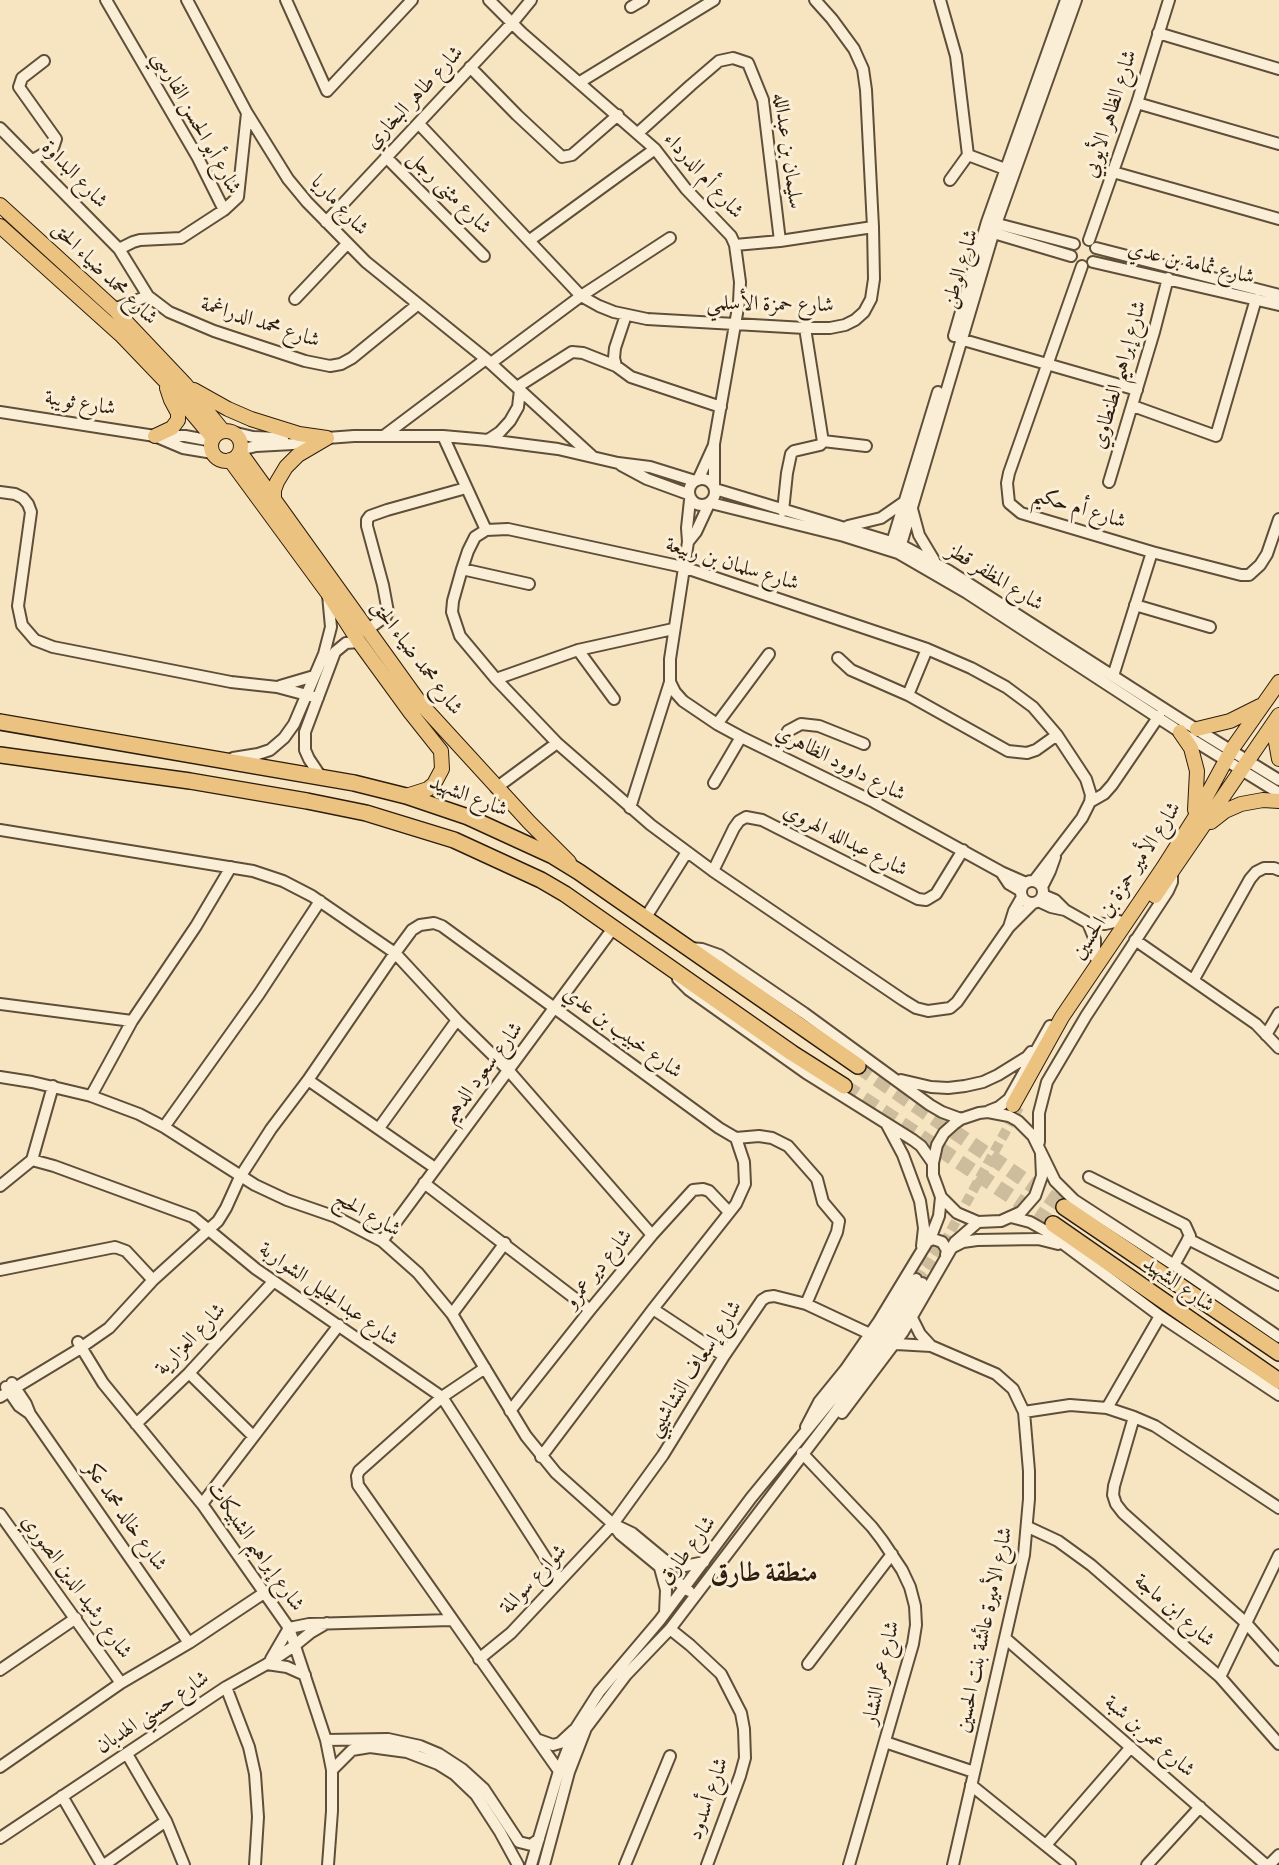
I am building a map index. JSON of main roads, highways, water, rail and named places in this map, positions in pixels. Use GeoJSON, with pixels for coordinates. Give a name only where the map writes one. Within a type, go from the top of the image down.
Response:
{"type":"FeatureCollection","features":[{"type":"Feature","properties":{"kind":"highway","name":"شارع الشهيد"},"geometry":{"type":"LineString","coordinates":[[0,723],[354,783],[406,796],[468,817],[553,856],[579,872],[858,1066]]}},
{"type":"Feature","properties":{"kind":"highway"},"geometry":{"type":"LineString","coordinates":[[0,755],[223,786],[356,811],[454,840],[541,880],[614,927],[792,1053],[844,1086]]}},
{"type":"Feature","properties":{"kind":"highway","name":"شارع الشهيد"},"geometry":{"type":"LineString","coordinates":[[1064,1207],[1279,1353]]}},
{"type":"Feature","properties":{"kind":"highway","name":"شارع الشهيد"},"geometry":{"type":"LineString","coordinates":[[1053,1224],[1279,1381]]}},
{"type":"Feature","properties":{"kind":"main road","name":"شارع محمد ضياء الحق"},"geometry":{"type":"LineString","coordinates":[[0,205],[114,309],[185,384],[219,439]]}},
{"type":"Feature","properties":{"kind":"main road","name":"شارع محمد ضياء الحق"},"geometry":{"type":"LineString","coordinates":[[0,226],[121,335],[219,439],[240,441],[237,454],[327,592],[363,636]]}},
{"type":"Feature","properties":{"kind":"main road"},"geometry":{"type":"LineString","coordinates":[[155,436],[172,428],[178,420],[178,413],[166,383]]}},
{"type":"Feature","properties":{"kind":"main road"},"geometry":{"type":"LineString","coordinates":[[185,384],[206,398],[251,419],[299,434],[327,438],[298,455],[286,467],[274,490],[270,505]]}},
{"type":"Feature","properties":{"kind":"main road"},"geometry":{"type":"LineString","coordinates":[[219,439],[219,459],[237,454]]}},
{"type":"Feature","properties":{"kind":"main road","name":"شارع محمد ضياء الحق"},"geometry":{"type":"LineString","coordinates":[[270,505],[415,708],[441,751],[442,769],[434,784],[428,789],[406,796]]}},
{"type":"Feature","properties":{"kind":"main road","name":"شارع الأمير حمزة بن الحسين"},"geometry":{"type":"LineString","coordinates":[[1199,823],[1229,754],[1279,682]]}},
{"type":"Feature","properties":{"kind":"main road"},"geometry":{"type":"LineString","coordinates":[[1197,729],[1230,721],[1264,704]]}},
{"type":"Feature","properties":{"kind":"main road","name":"شارع محمد ضياء الحق"},"geometry":{"type":"LineString","coordinates":[[415,708],[579,872]]}},
{"type":"Feature","properties":{"kind":"main road","name":"شارع الأمير حمزة بن الحسين"},"geometry":{"type":"LineString","coordinates":[[1016,1106],[1062,1017],[1199,823],[1245,765],[1279,715]]}},
{"type":"Feature","properties":{"kind":"main road"},"geometry":{"type":"LineString","coordinates":[[1279,722],[1276,742],[1279,759]]}},
{"type":"Feature","properties":{"kind":"main road"},"geometry":{"type":"LineString","coordinates":[[1180,732],[1191,748],[1197,771],[1199,823],[1241,804],[1263,800],[1279,801]]}},
{"type":"Feature","properties":{"kind":"tunnel"},"geometry":{"type":"LineString","coordinates":[[858,1066],[1064,1207]]}},
{"type":"Feature","properties":{"kind":"tunnel"},"geometry":{"type":"LineString","coordinates":[[844,1086],[1053,1224]]}},
{"type":"Feature","properties":{"kind":"tunnel"},"geometry":{"type":"LineString","coordinates":[[922,1283],[1019,1107]]}},
{"type":"Feature","properties":{"kind":"tunnel"},"geometry":{"type":"LineString","coordinates":[[916,1279],[934,1247]]}},
{"type":"Feature","properties":{"kind":"district","name":"منطقة طارق"},"geometry":{"type":"Point","coordinates":[764,1575]}}]}
